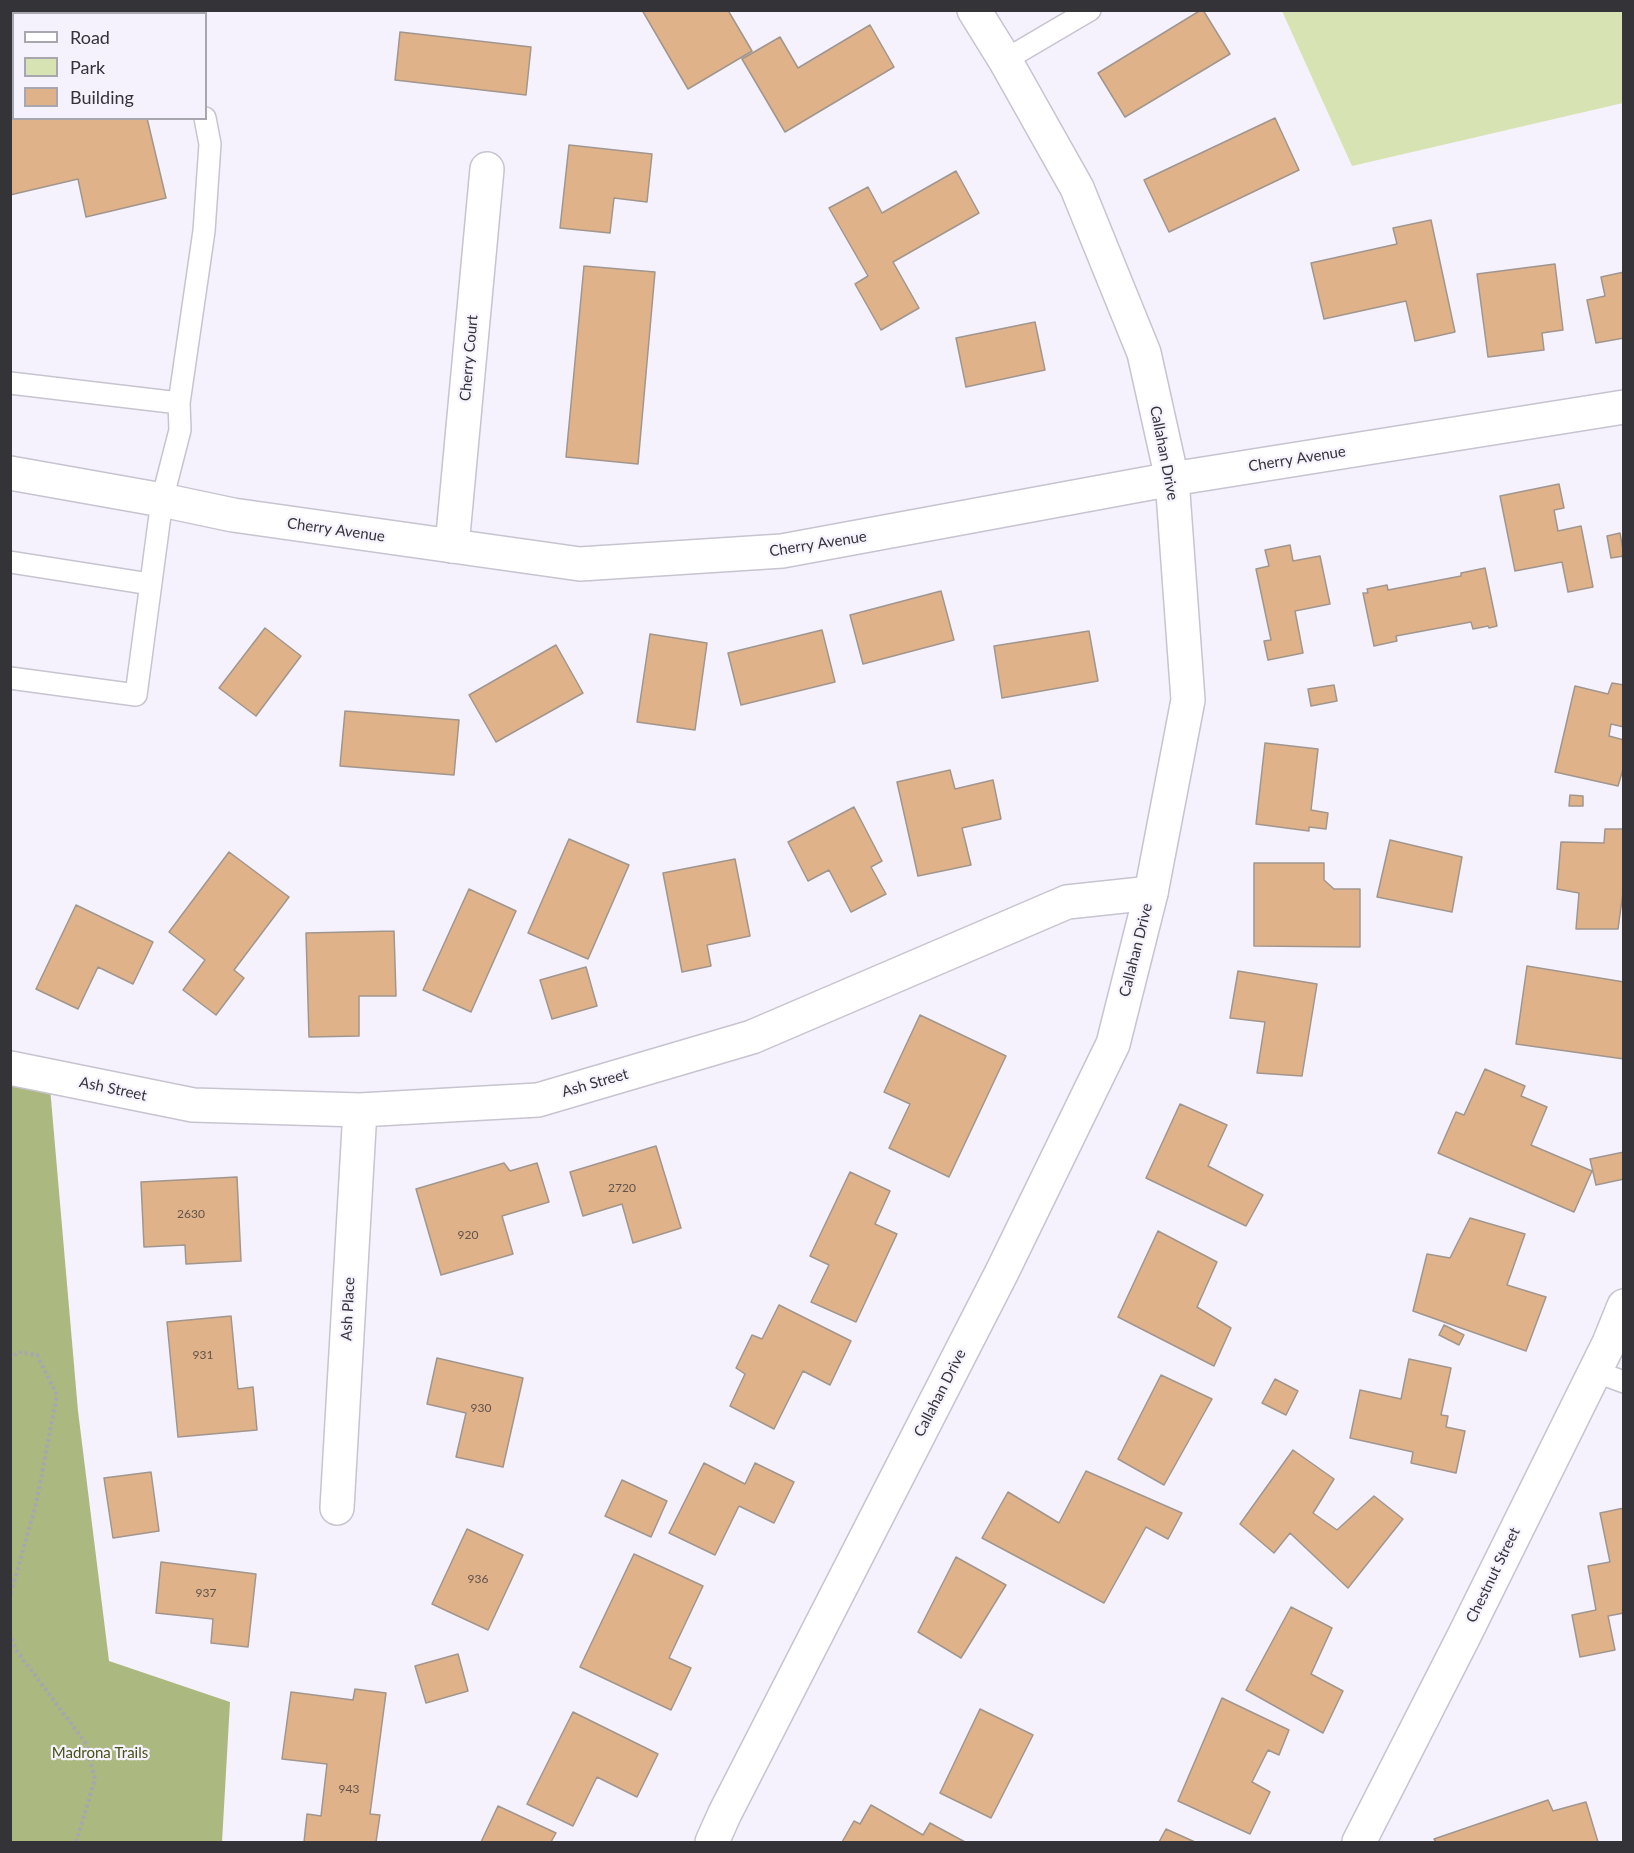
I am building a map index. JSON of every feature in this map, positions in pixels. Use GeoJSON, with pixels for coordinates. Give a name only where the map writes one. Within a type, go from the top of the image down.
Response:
{"type":"FeatureCollection","features":[{"type":"Feature","properties":{"kind":"street","name":"Callahan Drive"},"geometry":{"type":"LineString","coordinates":[[712,1842],[1002,1272],[1113,1044],[1151,893],[1188,700],[1172,479],[1144,353],[1077,188],[974,10]]}},
{"type":"Feature","properties":{"kind":"street","name":"Cherry Court"},"geometry":{"type":"LineString","coordinates":[[452,546],[487,169]]}},
{"type":"Feature","properties":{"kind":"street","name":"Cherry Avenue"},"geometry":{"type":"LineString","coordinates":[[10,473],[233,515],[580,564],[782,552],[1172,479],[1623,407]]}},
{"type":"Feature","properties":{"kind":"street","name":"Ash Street"},"geometry":{"type":"LineString","coordinates":[[10,1068],[193,1105],[360,1110],[538,1100],[752,1037],[1067,902],[1151,893]]}},
{"type":"Feature","properties":{"kind":"street","name":"Ash Place"},"geometry":{"type":"LineString","coordinates":[[337,1508],[360,1110]]}},
{"type":"Feature","properties":{"kind":"street","name":"Chestnut Street"},"geometry":{"type":"LineString","coordinates":[[1359,1842],[1609,1353],[1623,1306]]}},
{"type":"Feature","properties":{"kind":"lane"},"geometry":{"type":"LineString","coordinates":[[1005,60],[1090,10]]}},
{"type":"Feature","properties":{"kind":"lane"},"geometry":{"type":"LineString","coordinates":[[10,678],[136,695],[162,500],[180,430],[179,403],[204,231],[210,144],[205,120]]}},
{"type":"Feature","properties":{"kind":"lane"},"geometry":{"type":"LineString","coordinates":[[10,383],[179,403]]}},
{"type":"Feature","properties":{"kind":"lane"},"geometry":{"type":"LineString","coordinates":[[10,562],[150,584]]}},
{"type":"Feature","properties":{"kind":"lane"},"geometry":{"type":"LineString","coordinates":[[1609,1353],[1623,1382]]}},
{"type":"Feature","properties":{"kind":"path"},"geometry":{"type":"LineString","coordinates":[[10,1360],[18,1352],[37,1355],[57,1395],[36,1504],[10,1596]]}},
{"type":"Feature","properties":{"kind":"path"},"geometry":{"type":"LineString","coordinates":[[10,1633],[16,1650],[85,1742],[95,1779],[76,1842]]}},
{"type":"Feature","properties":{"kind":"green space"},"geometry":{"type":"Polygon","coordinates":[[[1282,11],[1623,11],[1623,103],[1352,166],[1282,11]]]}},
{"type":"Feature","properties":{"kind":"green space","name":"Madrona Trails"},"geometry":{"type":"Polygon","coordinates":[[[49,1076],[78,1411],[109,1661],[230,1702],[222,1842],[11,1842],[10,1082],[49,1076]]]}},
{"type":"Feature","properties":{"kind":"building"},"geometry":{"type":"Polygon","coordinates":[[[58,10],[122,10],[122,12],[52,12],[58,10]]]}},
{"type":"Feature","properties":{"kind":"building"},"geometry":{"type":"Polygon","coordinates":[[[642,10],[732,10],[729,12],[752,51],[688,89],[642,10]]]}},
{"type":"Feature","properties":{"kind":"building"},"geometry":{"type":"Polygon","coordinates":[[[1201,10],[1230,54],[1125,117],[1098,73],[1201,10]]]}},
{"type":"Feature","properties":{"kind":"building"},"geometry":{"type":"Polygon","coordinates":[[[10,22],[12,22],[12,120],[147,120],[166,198],[86,217],[78,179],[10,195],[10,22]]]}},
{"type":"Feature","properties":{"kind":"building"},"geometry":{"type":"Polygon","coordinates":[[[870,25],[894,67],[785,132],[742,59],[780,37],[798,68],[870,25]]]}},
{"type":"Feature","properties":{"kind":"building"},"geometry":{"type":"Polygon","coordinates":[[[400,32],[531,47],[526,95],[395,80],[400,32]]]}},
{"type":"Feature","properties":{"kind":"building"},"geometry":{"type":"Polygon","coordinates":[[[1275,118],[1299,170],[1169,232],[1144,180],[1275,118]]]}},
{"type":"Feature","properties":{"kind":"building"},"geometry":{"type":"Polygon","coordinates":[[[569,145],[652,154],[647,202],[614,198],[610,233],[560,228],[569,145]]]}},
{"type":"Feature","properties":{"kind":"building"},"geometry":{"type":"Polygon","coordinates":[[[956,171],[979,213],[893,262],[919,308],[881,330],[855,284],[868,276],[829,208],[868,187],[882,213],[956,171]]]}},
{"type":"Feature","properties":{"kind":"building"},"geometry":{"type":"Polygon","coordinates":[[[1431,220],[1455,332],[1415,341],[1406,301],[1324,319],[1311,263],[1397,244],[1393,228],[1431,220]]]}},
{"type":"Feature","properties":{"kind":"building"},"geometry":{"type":"Polygon","coordinates":[[[1555,264],[1563,330],[1542,333],[1544,350],[1488,357],[1477,274],[1555,264]]]}},
{"type":"Feature","properties":{"kind":"building"},"geometry":{"type":"Polygon","coordinates":[[[584,266],[655,272],[638,464],[566,457],[584,266]]]}},
{"type":"Feature","properties":{"kind":"building"},"geometry":{"type":"Polygon","coordinates":[[[1624,272],[1624,338],[1596,343],[1587,300],[1605,296],[1601,277],[1624,272]]]}},
{"type":"Feature","properties":{"kind":"building"},"geometry":{"type":"Polygon","coordinates":[[[1035,322],[1045,370],[966,387],[956,338],[1035,322]]]}},
{"type":"Feature","properties":{"kind":"building"},"geometry":{"type":"Polygon","coordinates":[[[1559,484],[1564,508],[1554,510],[1558,531],[1581,526],[1593,587],[1568,592],[1562,562],[1515,571],[1500,496],[1559,484]]]}},
{"type":"Feature","properties":{"kind":"building"},"geometry":{"type":"Polygon","coordinates":[[[1620,533],[1624,556],[1611,558],[1607,536],[1620,533]]]}},
{"type":"Feature","properties":{"kind":"building"},"geometry":{"type":"Polygon","coordinates":[[[1290,545],[1293,561],[1320,556],[1330,604],[1295,611],[1303,653],[1268,660],[1264,641],[1271,640],[1256,569],[1269,566],[1265,550],[1290,545]]]}},
{"type":"Feature","properties":{"kind":"building"},"geometry":{"type":"Polygon","coordinates":[[[1485,568],[1497,626],[1473,629],[1471,622],[1396,636],[1397,641],[1374,646],[1363,593],[1368,593],[1367,589],[1387,585],[1388,590],[1461,576],[1461,573],[1485,568]]]}},
{"type":"Feature","properties":{"kind":"building"},"geometry":{"type":"Polygon","coordinates":[[[941,591],[954,640],[863,664],[850,615],[941,591]]]}},
{"type":"Feature","properties":{"kind":"building"},"geometry":{"type":"Polygon","coordinates":[[[265,628],[301,656],[256,716],[219,688],[265,628]]]}},
{"type":"Feature","properties":{"kind":"building"},"geometry":{"type":"Polygon","coordinates":[[[822,630],[835,682],[741,705],[728,653],[822,630]]]}},
{"type":"Feature","properties":{"kind":"building"},"geometry":{"type":"Polygon","coordinates":[[[1089,631],[1098,681],[1002,698],[994,646],[1089,631]]]}},
{"type":"Feature","properties":{"kind":"building"},"geometry":{"type":"Polygon","coordinates":[[[650,634],[707,643],[695,730],[637,722],[650,634]]]}},
{"type":"Feature","properties":{"kind":"building"},"geometry":{"type":"Polygon","coordinates":[[[556,645],[583,693],[496,742],[469,695],[556,645]]]}},
{"type":"Feature","properties":{"kind":"building"},"geometry":{"type":"Polygon","coordinates":[[[1612,683],[1624,685],[1624,727],[1611,724],[1609,736],[1624,740],[1624,766],[1618,786],[1555,772],[1575,686],[1608,694],[1612,683]]]}},
{"type":"Feature","properties":{"kind":"building"},"geometry":{"type":"Polygon","coordinates":[[[1334,685],[1337,701],[1311,706],[1308,689],[1334,685]]]}},
{"type":"Feature","properties":{"kind":"building"},"geometry":{"type":"Polygon","coordinates":[[[345,711],[459,720],[454,775],[340,766],[345,711]]]}},
{"type":"Feature","properties":{"kind":"building"},"geometry":{"type":"Polygon","coordinates":[[[1265,743],[1318,749],[1311,810],[1328,813],[1326,829],[1309,827],[1309,831],[1256,824],[1265,743]]]}},
{"type":"Feature","properties":{"kind":"building"},"geometry":{"type":"Polygon","coordinates":[[[950,770],[955,789],[993,780],[1001,819],[962,828],[971,865],[918,876],[897,782],[950,770]]]}},
{"type":"Feature","properties":{"kind":"building"},"geometry":{"type":"Polygon","coordinates":[[[1570,795],[1583,796],[1583,806],[1569,806],[1570,795]]]}},
{"type":"Feature","properties":{"kind":"building"},"geometry":{"type":"Polygon","coordinates":[[[854,807],[882,861],[871,867],[886,894],[851,912],[829,870],[808,881],[788,842],[854,807]]]}},
{"type":"Feature","properties":{"kind":"building"},"geometry":{"type":"Polygon","coordinates":[[[1605,829],[1624,829],[1624,885],[1618,929],[1576,929],[1579,893],[1557,889],[1561,842],[1604,843],[1605,829]]]}},
{"type":"Feature","properties":{"kind":"building"},"geometry":{"type":"Polygon","coordinates":[[[569,839],[629,865],[588,959],[528,933],[569,839]]]}},
{"type":"Feature","properties":{"kind":"building"},"geometry":{"type":"Polygon","coordinates":[[[1390,840],[1462,857],[1452,912],[1377,897],[1390,840]]]}},
{"type":"Feature","properties":{"kind":"building"},"geometry":{"type":"Polygon","coordinates":[[[229,852],[289,897],[234,970],[244,978],[216,1015],[183,990],[205,960],[169,932],[229,852]]]}},
{"type":"Feature","properties":{"kind":"building"},"geometry":{"type":"Polygon","coordinates":[[[735,859],[750,936],[707,945],[711,966],[682,972],[663,873],[735,859]]]}},
{"type":"Feature","properties":{"kind":"building"},"geometry":{"type":"Polygon","coordinates":[[[1254,863],[1324,863],[1324,880],[1334,889],[1360,889],[1360,947],[1254,946],[1254,863]]]}},
{"type":"Feature","properties":{"kind":"building"},"geometry":{"type":"Polygon","coordinates":[[[469,889],[516,911],[471,1012],[423,990],[469,889]]]}},
{"type":"Feature","properties":{"kind":"building"},"geometry":{"type":"Polygon","coordinates":[[[76,905],[153,942],[133,984],[98,967],[78,1009],[36,989],[76,905]]]}},
{"type":"Feature","properties":{"kind":"building"},"geometry":{"type":"Polygon","coordinates":[[[394,931],[396,996],[359,996],[359,1036],[309,1037],[306,933],[394,931]]]}},
{"type":"Feature","properties":{"kind":"building"},"geometry":{"type":"Polygon","coordinates":[[[1527,966],[1624,982],[1624,1059],[1516,1044],[1527,966]]]}},
{"type":"Feature","properties":{"kind":"building"},"geometry":{"type":"Polygon","coordinates":[[[586,967],[597,1006],[552,1019],[540,980],[586,967]]]}},
{"type":"Feature","properties":{"kind":"building"},"geometry":{"type":"Polygon","coordinates":[[[1238,971],[1317,984],[1302,1076],[1257,1073],[1265,1022],[1230,1018],[1238,971]]]}},
{"type":"Feature","properties":{"kind":"building"},"geometry":{"type":"Polygon","coordinates":[[[920,1015],[1006,1056],[949,1177],[889,1148],[910,1104],[884,1092],[920,1015]]]}},
{"type":"Feature","properties":{"kind":"building"},"geometry":{"type":"Polygon","coordinates":[[[1485,1069],[1525,1086],[1521,1096],[1547,1107],[1531,1145],[1592,1171],[1574,1212],[1438,1153],[1456,1112],[1464,1115],[1485,1069]]]}},
{"type":"Feature","properties":{"kind":"building"},"geometry":{"type":"Polygon","coordinates":[[[1180,1104],[1227,1125],[1208,1166],[1263,1195],[1246,1226],[1146,1178],[1180,1104]]]}},
{"type":"Feature","properties":{"kind":"building"},"geometry":{"type":"Polygon","coordinates":[[[656,1146],[681,1228],[633,1243],[622,1204],[583,1216],[570,1172],[656,1146]]]}},
{"type":"Feature","properties":{"kind":"building"},"geometry":{"type":"Polygon","coordinates":[[[1624,1152],[1624,1179],[1596,1185],[1590,1159],[1624,1152]]]}},
{"type":"Feature","properties":{"kind":"building"},"geometry":{"type":"Polygon","coordinates":[[[504,1163],[510,1171],[537,1163],[549,1202],[502,1216],[513,1254],[441,1275],[416,1189],[504,1163]]]}},
{"type":"Feature","properties":{"kind":"building"},"geometry":{"type":"Polygon","coordinates":[[[850,1172],[890,1191],[875,1224],[897,1234],[856,1322],[811,1302],[829,1265],[810,1256],[850,1172]]]}},
{"type":"Feature","properties":{"kind":"building"},"geometry":{"type":"Polygon","coordinates":[[[237,1177],[241,1261],[186,1264],[185,1245],[144,1247],[141,1182],[237,1177]]]}},
{"type":"Feature","properties":{"kind":"building"},"geometry":{"type":"Polygon","coordinates":[[[1470,1218],[1525,1234],[1507,1285],[1546,1297],[1526,1351],[1413,1311],[1427,1254],[1450,1258],[1470,1218]]]}},
{"type":"Feature","properties":{"kind":"building"},"geometry":{"type":"Polygon","coordinates":[[[1158,1231],[1217,1262],[1197,1307],[1231,1328],[1214,1366],[1118,1317],[1158,1231]]]}},
{"type":"Feature","properties":{"kind":"building"},"geometry":{"type":"Polygon","coordinates":[[[779,1305],[851,1341],[830,1385],[803,1371],[774,1429],[730,1406],[745,1374],[736,1368],[752,1335],[762,1339],[779,1305]]]}},
{"type":"Feature","properties":{"kind":"building"},"geometry":{"type":"Polygon","coordinates":[[[231,1316],[238,1389],[253,1387],[257,1430],[178,1437],[167,1322],[231,1316]]]}},
{"type":"Feature","properties":{"kind":"building"},"geometry":{"type":"Polygon","coordinates":[[[1444,1325],[1464,1335],[1459,1345],[1439,1335],[1444,1325]]]}},
{"type":"Feature","properties":{"kind":"building"},"geometry":{"type":"Polygon","coordinates":[[[437,1358],[523,1378],[503,1467],[456,1457],[466,1413],[427,1404],[437,1358]]]}},
{"type":"Feature","properties":{"kind":"building"},"geometry":{"type":"Polygon","coordinates":[[[1409,1359],[1451,1368],[1441,1415],[1448,1416],[1446,1427],[1465,1431],[1456,1473],[1411,1463],[1413,1452],[1350,1438],[1360,1390],[1401,1399],[1409,1359]]]}},
{"type":"Feature","properties":{"kind":"building"},"geometry":{"type":"Polygon","coordinates":[[[1161,1375],[1212,1399],[1164,1485],[1118,1459],[1161,1375]]]}},
{"type":"Feature","properties":{"kind":"building"},"geometry":{"type":"Polygon","coordinates":[[[1275,1379],[1298,1391],[1286,1415],[1262,1403],[1275,1379]]]}},
{"type":"Feature","properties":{"kind":"building"},"geometry":{"type":"Polygon","coordinates":[[[1293,1450],[1334,1479],[1313,1513],[1337,1530],[1374,1496],[1403,1519],[1348,1588],[1290,1533],[1274,1553],[1240,1524],[1293,1450]]]}},
{"type":"Feature","properties":{"kind":"building"},"geometry":{"type":"Polygon","coordinates":[[[704,1463],[745,1484],[755,1463],[794,1482],[774,1523],[739,1506],[715,1555],[669,1533],[704,1463]]]}},
{"type":"Feature","properties":{"kind":"building"},"geometry":{"type":"Polygon","coordinates":[[[1086,1471],[1182,1513],[1168,1539],[1146,1527],[1104,1603],[982,1538],[1008,1492],[1059,1523],[1086,1471]]]}},
{"type":"Feature","properties":{"kind":"building"},"geometry":{"type":"Polygon","coordinates":[[[151,1472],[159,1531],[113,1538],[104,1478],[151,1472]]]}},
{"type":"Feature","properties":{"kind":"building"},"geometry":{"type":"Polygon","coordinates":[[[622,1480],[667,1501],[651,1537],[605,1516],[622,1480]]]}},
{"type":"Feature","properties":{"kind":"building"},"geometry":{"type":"Polygon","coordinates":[[[1624,1508],[1624,1613],[1608,1616],[1615,1650],[1580,1657],[1572,1615],[1596,1610],[1588,1566],[1610,1562],[1600,1513],[1624,1508]]]}},
{"type":"Feature","properties":{"kind":"building"},"geometry":{"type":"Polygon","coordinates":[[[467,1529],[523,1555],[488,1630],[432,1604],[467,1529]]]}},
{"type":"Feature","properties":{"kind":"building"},"geometry":{"type":"Polygon","coordinates":[[[634,1554],[703,1586],[669,1658],[691,1668],[671,1710],[580,1667],[634,1554]]]}},
{"type":"Feature","properties":{"kind":"building"},"geometry":{"type":"Polygon","coordinates":[[[956,1557],[1006,1585],[961,1658],[918,1632],[956,1557]]]}},
{"type":"Feature","properties":{"kind":"building"},"geometry":{"type":"Polygon","coordinates":[[[161,1562],[256,1574],[248,1647],[211,1643],[213,1619],[156,1613],[161,1562]]]}},
{"type":"Feature","properties":{"kind":"building"},"geometry":{"type":"Polygon","coordinates":[[[1291,1607],[1332,1628],[1311,1674],[1343,1691],[1323,1733],[1246,1690],[1291,1607]]]}},
{"type":"Feature","properties":{"kind":"building"},"geometry":{"type":"Polygon","coordinates":[[[458,1654],[468,1691],[426,1703],[415,1666],[458,1654]]]}},
{"type":"Feature","properties":{"kind":"building"},"geometry":{"type":"Polygon","coordinates":[[[355,1689],[386,1693],[370,1814],[380,1815],[376,1842],[304,1842],[307,1814],[321,1816],[327,1764],[282,1759],[291,1692],[353,1700],[355,1689]]]}},
{"type":"Feature","properties":{"kind":"building"},"geometry":{"type":"Polygon","coordinates":[[[1222,1698],[1289,1730],[1279,1755],[1268,1750],[1252,1782],[1270,1792],[1250,1834],[1178,1801],[1222,1698]]]}},
{"type":"Feature","properties":{"kind":"building"},"geometry":{"type":"Polygon","coordinates":[[[980,1709],[1033,1735],[991,1818],[940,1793],[980,1709]]]}},
{"type":"Feature","properties":{"kind":"building"},"geometry":{"type":"Polygon","coordinates":[[[573,1712],[658,1754],[637,1797],[597,1777],[573,1826],[527,1804],[573,1712]]]}},
{"type":"Feature","properties":{"kind":"building"},"geometry":{"type":"Polygon","coordinates":[[[1548,1800],[1553,1811],[1586,1802],[1598,1842],[1436,1842],[1434,1839],[1548,1800]]]}},
{"type":"Feature","properties":{"kind":"building"},"geometry":{"type":"Polygon","coordinates":[[[871,1805],[923,1835],[930,1823],[965,1842],[842,1842],[854,1821],[860,1824],[871,1805]]]}},
{"type":"Feature","properties":{"kind":"building"},"geometry":{"type":"Polygon","coordinates":[[[498,1806],[556,1833],[551,1842],[481,1842],[498,1806]]]}},
{"type":"Feature","properties":{"kind":"building"},"geometry":{"type":"Polygon","coordinates":[[[1166,1829],[1195,1842],[1159,1842],[1166,1829]]]}}]}
